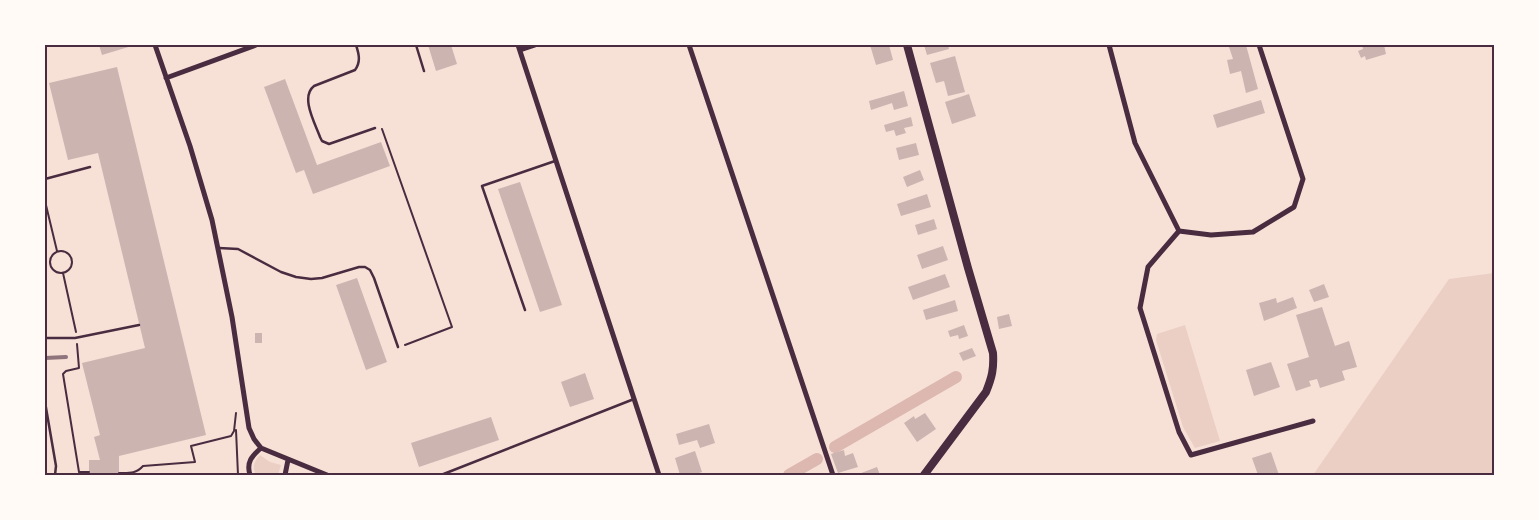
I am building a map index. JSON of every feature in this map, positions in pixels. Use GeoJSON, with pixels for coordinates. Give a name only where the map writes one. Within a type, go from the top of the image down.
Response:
{"type":"FeatureCollection","features":[{"type":"Feature","properties":{"kind":"main road"},"geometry":{"type":"LineString","coordinates":[[907,45],[993,352],[994,366],[986,392],[924,475]]}},
{"type":"Feature","properties":{"kind":"street"},"geometry":{"type":"LineString","coordinates":[[155,45],[203,188],[219,248],[234,326],[248,420],[254,439],[261,448],[327,475]]}},
{"type":"Feature","properties":{"kind":"street"},"geometry":{"type":"LineString","coordinates":[[166,78],[256,45]]}},
{"type":"Feature","properties":{"kind":"street"},"geometry":{"type":"LineString","coordinates":[[535,45],[519,48],[659,475]]}},
{"type":"Feature","properties":{"kind":"street"},"geometry":{"type":"LineString","coordinates":[[689,45],[833,475]]}},
{"type":"Feature","properties":{"kind":"street"},"geometry":{"type":"LineString","coordinates":[[1109,45],[1135,143],[1179,231]]}},
{"type":"Feature","properties":{"kind":"street"},"geometry":{"type":"LineString","coordinates":[[1179,231],[1211,235],[1253,232],[1294,208],[1303,179],[1260,45]]}},
{"type":"Feature","properties":{"kind":"street"},"geometry":{"type":"LineString","coordinates":[[1179,231],[1148,267],[1140,308],[1178,432],[1191,455],[1313,421]]}},
{"type":"Feature","properties":{"kind":"street"},"geometry":{"type":"LineString","coordinates":[[250,475],[249,462],[261,448]]}},
{"type":"Feature","properties":{"kind":"street"},"geometry":{"type":"LineString","coordinates":[[285,475],[288,460]]}},
{"type":"Feature","properties":{"kind":"lane"},"geometry":{"type":"LineString","coordinates":[[356,45],[359,60],[355,70],[314,86],[310,89],[308,103],[322,141],[329,144],[375,128]]}},
{"type":"Feature","properties":{"kind":"lane"},"geometry":{"type":"LineString","coordinates":[[416,45],[424,71]]}},
{"type":"Feature","properties":{"kind":"lane"},"geometry":{"type":"LineString","coordinates":[[525,310],[482,186],[556,160]]}},
{"type":"Feature","properties":{"kind":"lane"},"geometry":{"type":"LineString","coordinates":[[45,178],[90,167]]}},
{"type":"Feature","properties":{"kind":"lane"},"geometry":{"type":"LineString","coordinates":[[219,248],[238,249],[281,272],[311,279],[365,267],[370,270],[374,278],[398,347]]}},
{"type":"Feature","properties":{"kind":"lane"},"geometry":{"type":"LineString","coordinates":[[45,338],[77,337],[139,324]]}},
{"type":"Feature","properties":{"kind":"lane"},"geometry":{"type":"LineString","coordinates":[[441,475],[634,399]]}},
{"type":"Feature","properties":{"kind":"lane"},"geometry":{"type":"LineString","coordinates":[[45,402],[56,466],[55,475]]}},
{"type":"Feature","properties":{"kind":"path"},"geometry":{"type":"LineString","coordinates":[[375,128],[383,130],[452,327],[398,347]]}},
{"type":"Feature","properties":{"kind":"path"},"geometry":{"type":"LineString","coordinates":[[45,201],[57,252]]}},
{"type":"Feature","properties":{"kind":"path"},"geometry":{"type":"LineString","coordinates":[[57,252],[66,252],[71,258],[70,269],[63,273],[53,270],[50,264],[50,257],[57,252]]}},
{"type":"Feature","properties":{"kind":"path"},"geometry":{"type":"LineString","coordinates":[[63,273],[76,326],[79,368],[66,371],[63,374],[79,472],[89,472]]}},
{"type":"Feature","properties":{"kind":"path"},"geometry":{"type":"LineString","coordinates":[[236,413],[238,475]]}},
{"type":"Feature","properties":{"kind":"path"},"geometry":{"type":"LineString","coordinates":[[119,473],[134,473],[143,466],[195,462],[191,446],[231,436],[236,424]]}},
{"type":"Feature","properties":{"kind":"shaded area"},"geometry":{"type":"Polygon","coordinates":[[[1494,273],[1494,475],[1313,475],[1449,279],[1494,273]]]}},
{"type":"Feature","properties":{"kind":"shaded area"},"geometry":{"type":"Polygon","coordinates":[[[1185,325],[1220,441],[1195,448],[1183,427],[1156,340],[1157,334],[1185,325]]]}},
{"type":"Feature","properties":{"kind":"shaded area"},"geometry":{"type":"Polygon","coordinates":[[[260,455],[270,462],[281,465],[278,475],[256,475],[254,464],[260,455]]]}},
{"type":"Feature","properties":{"kind":"building"},"geometry":{"type":"Polygon","coordinates":[[[99,45],[135,45],[102,55],[99,45]]]}},
{"type":"Feature","properties":{"kind":"building"},"geometry":{"type":"Polygon","coordinates":[[[428,45],[451,45],[457,64],[436,71],[428,45]]]}},
{"type":"Feature","properties":{"kind":"building"},"geometry":{"type":"Polygon","coordinates":[[[870,45],[889,45],[893,60],[876,65],[870,45]]]}},
{"type":"Feature","properties":{"kind":"building"},"geometry":{"type":"Polygon","coordinates":[[[924,45],[948,45],[949,49],[927,55],[924,45]]]}},
{"type":"Feature","properties":{"kind":"building"},"geometry":{"type":"Polygon","coordinates":[[[1246,45],[1258,89],[1246,93],[1241,71],[1230,74],[1227,60],[1233,59],[1229,47],[1246,45]]]}},
{"type":"Feature","properties":{"kind":"building"},"geometry":{"type":"Polygon","coordinates":[[[1362,45],[1384,45],[1386,54],[1366,60],[1365,56],[1361,58],[1358,51],[1363,49],[1362,45]]]}},
{"type":"Feature","properties":{"kind":"building"},"geometry":{"type":"Polygon","coordinates":[[[955,56],[965,92],[948,96],[944,81],[936,83],[930,63],[955,56]]]}},
{"type":"Feature","properties":{"kind":"building"},"geometry":{"type":"Polygon","coordinates":[[[117,67],[206,435],[119,456],[119,475],[89,475],[89,460],[100,460],[94,437],[100,435],[82,363],[145,348],[98,153],[68,160],[49,83],[117,67]]]}},
{"type":"Feature","properties":{"kind":"building"},"geometry":{"type":"Polygon","coordinates":[[[285,79],[317,165],[381,142],[390,166],[313,194],[304,170],[296,173],[264,87],[285,79]]]}},
{"type":"Feature","properties":{"kind":"building"},"geometry":{"type":"Polygon","coordinates":[[[904,91],[908,106],[894,110],[892,103],[871,110],[869,101],[904,91]]]}},
{"type":"Feature","properties":{"kind":"building"},"geometry":{"type":"Polygon","coordinates":[[[969,94],[976,116],[952,124],[945,102],[969,94]]]}},
{"type":"Feature","properties":{"kind":"building"},"geometry":{"type":"Polygon","coordinates":[[[1261,100],[1265,113],[1217,128],[1213,115],[1261,100]]]}},
{"type":"Feature","properties":{"kind":"building"},"geometry":{"type":"Polygon","coordinates":[[[911,117],[913,126],[904,128],[906,133],[896,136],[894,130],[886,132],[884,125],[911,117]]]}},
{"type":"Feature","properties":{"kind":"building"},"geometry":{"type":"Polygon","coordinates":[[[916,143],[919,155],[899,160],[896,148],[916,143]]]}},
{"type":"Feature","properties":{"kind":"building"},"geometry":{"type":"Polygon","coordinates":[[[920,170],[924,180],[907,187],[903,177],[920,170]]]}},
{"type":"Feature","properties":{"kind":"building"},"geometry":{"type":"Polygon","coordinates":[[[520,182],[562,305],[540,312],[498,189],[520,182]]]}},
{"type":"Feature","properties":{"kind":"building"},"geometry":{"type":"Polygon","coordinates":[[[927,194],[931,207],[901,216],[897,204],[927,194]]]}},
{"type":"Feature","properties":{"kind":"building"},"geometry":{"type":"Polygon","coordinates":[[[934,219],[937,229],[918,235],[915,225],[934,219]]]}},
{"type":"Feature","properties":{"kind":"building"},"geometry":{"type":"Polygon","coordinates":[[[943,246],[948,260],[922,269],[917,255],[943,246]]]}},
{"type":"Feature","properties":{"kind":"building"},"geometry":{"type":"Polygon","coordinates":[[[945,274],[950,287],[913,300],[908,287],[945,274]]]}},
{"type":"Feature","properties":{"kind":"building"},"geometry":{"type":"Polygon","coordinates":[[[357,278],[387,362],[366,370],[336,285],[357,278]]]}},
{"type":"Feature","properties":{"kind":"building"},"geometry":{"type":"Polygon","coordinates":[[[1324,284],[1329,297],[1314,302],[1309,290],[1324,284]]]}},
{"type":"Feature","properties":{"kind":"building"},"geometry":{"type":"Polygon","coordinates":[[[1293,297],[1297,308],[1264,321],[1259,303],[1276,298],[1277,303],[1293,297]]]}},
{"type":"Feature","properties":{"kind":"building"},"geometry":{"type":"Polygon","coordinates":[[[955,300],[958,311],[926,320],[923,310],[955,300]]]}},
{"type":"Feature","properties":{"kind":"building"},"geometry":{"type":"Polygon","coordinates":[[[1322,307],[1335,346],[1349,341],[1357,367],[1342,371],[1345,380],[1320,388],[1317,379],[1309,381],[1311,386],[1296,391],[1287,364],[1309,357],[1296,315],[1322,307]]]}},
{"type":"Feature","properties":{"kind":"building"},"geometry":{"type":"Polygon","coordinates":[[[1009,314],[1012,326],[999,329],[997,317],[1009,314]]]}},
{"type":"Feature","properties":{"kind":"building"},"geometry":{"type":"Polygon","coordinates":[[[964,325],[968,336],[959,339],[958,335],[950,337],[948,331],[964,325]]]}},
{"type":"Feature","properties":{"kind":"building"},"geometry":{"type":"Polygon","coordinates":[[[255,333],[262,333],[262,343],[255,343],[255,333]]]}},
{"type":"Feature","properties":{"kind":"building"},"geometry":{"type":"Polygon","coordinates":[[[972,348],[976,356],[963,361],[959,353],[972,348]]]}},
{"type":"Feature","properties":{"kind":"building"},"geometry":{"type":"Polygon","coordinates":[[[1271,362],[1280,387],[1254,396],[1246,370],[1271,362]]]}},
{"type":"Feature","properties":{"kind":"building"},"geometry":{"type":"Polygon","coordinates":[[[585,373],[594,399],[570,407],[561,382],[585,373]]]}},
{"type":"Feature","properties":{"kind":"building"},"geometry":{"type":"Polygon","coordinates":[[[925,413],[936,429],[917,442],[904,423],[914,416],[915,419],[925,413]]]}},
{"type":"Feature","properties":{"kind":"building"},"geometry":{"type":"Polygon","coordinates":[[[491,417],[499,440],[419,467],[411,443],[491,417]]]}},
{"type":"Feature","properties":{"kind":"building"},"geometry":{"type":"Polygon","coordinates":[[[709,424],[715,443],[700,448],[697,440],[679,445],[676,434],[709,424]]]}},
{"type":"Feature","properties":{"kind":"building"},"geometry":{"type":"Polygon","coordinates":[[[844,450],[845,456],[853,453],[858,467],[838,473],[831,454],[844,450]]]}},
{"type":"Feature","properties":{"kind":"building"},"geometry":{"type":"Polygon","coordinates":[[[695,451],[702,472],[693,475],[680,475],[675,458],[695,451]]]}},
{"type":"Feature","properties":{"kind":"building"},"geometry":{"type":"Polygon","coordinates":[[[1271,452],[1279,475],[1258,475],[1252,458],[1271,452]]]}},
{"type":"Feature","properties":{"kind":"building"},"geometry":{"type":"Polygon","coordinates":[[[877,467],[880,475],[856,475],[877,467]]]}},
{"type":"Feature","properties":{"kind":"waterway"},"geometry":{"type":"LineString","coordinates":[[835,447],[956,377]]}},
{"type":"Feature","properties":{"kind":"waterway"},"geometry":{"type":"LineString","coordinates":[[789,475],[817,459]]}},
{"type":"Feature","properties":{"kind":"railway"},"geometry":{"type":"LineString","coordinates":[[45,358],[66,357]]}}]}
